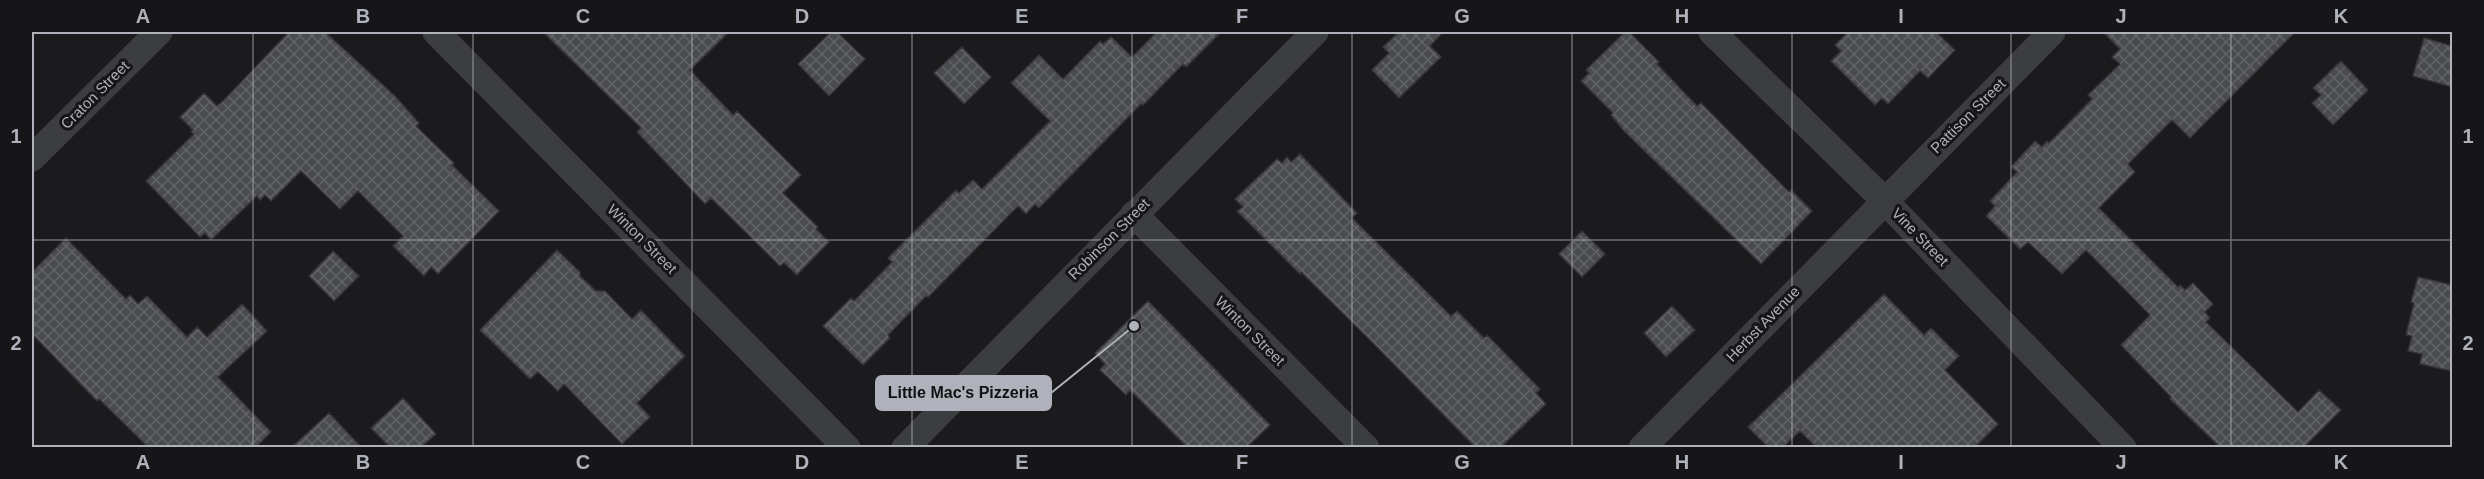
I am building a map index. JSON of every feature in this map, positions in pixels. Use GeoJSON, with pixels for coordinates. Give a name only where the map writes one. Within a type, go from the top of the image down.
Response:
{"type":"FeatureCollection","features":[{"type":"Feature","properties":{"kind":"street","name":"Craton Street"},"geometry":{"type":"LineString","coordinates":[[32,158],[159,32]]}},
{"type":"Feature","properties":{"kind":"street","name":"Winton Street"},"geometry":{"type":"LineString","coordinates":[[436,32],[847,447]]}},
{"type":"Feature","properties":{"kind":"street","name":"Robinson Street"},"geometry":{"type":"LineString","coordinates":[[904,447],[1315,32]]}},
{"type":"Feature","properties":{"kind":"street","name":"Vine Street"},"geometry":{"type":"LineString","coordinates":[[1712,32],[1884,200],[2123,447]]}},
{"type":"Feature","properties":{"kind":"street","name":"Pattison Street"},"geometry":{"type":"LineString","coordinates":[[1884,200],[2052,32]]}},
{"type":"Feature","properties":{"kind":"street","name":"Herbst Avenue"},"geometry":{"type":"LineString","coordinates":[[1642,447],[1884,200]]}},
{"type":"Feature","properties":{"kind":"street","name":"Winton Street"},"geometry":{"type":"LineString","coordinates":[[1134,214],[1366,447]]}},
{"type":"Feature","properties":{"kind":"building"},"geometry":{"type":"Polygon","coordinates":[[[289,32],[325,32],[395,96],[419,123],[416,126],[499,211],[438,274],[431,267],[424,276],[393,246],[403,236],[358,191],[340,209],[301,171],[271,201],[265,195],[260,200],[257,196],[211,240],[205,233],[200,237],[146,181],[194,134],[180,117],[204,93],[217,106],[289,32]]]}},
{"type":"Feature","properties":{"kind":"building"},"geometry":{"type":"Polygon","coordinates":[[[543,32],[729,32],[690,70],[733,115],[737,111],[801,175],[783,193],[818,227],[816,229],[829,242],[797,275],[784,263],[780,266],[711,198],[705,204],[637,132],[641,128],[543,32]]]}},
{"type":"Feature","properties":{"kind":"building"},"geometry":{"type":"Polygon","coordinates":[[[831,32],[837,32],[865,59],[829,96],[798,64],[831,32]]]}},
{"type":"Feature","properties":{"kind":"building"},"geometry":{"type":"Polygon","coordinates":[[[1157,32],[1221,32],[1186,67],[1183,64],[1143,105],[1141,104],[1039,208],[1035,204],[1026,214],[1018,206],[928,297],[926,296],[863,365],[823,326],[851,298],[854,301],[892,262],[888,258],[956,190],[959,193],[973,180],[982,189],[1050,121],[1011,83],[1039,55],[1063,79],[1100,41],[1103,44],[1111,37],[1132,57],[1157,32]]]}},
{"type":"Feature","properties":{"kind":"building"},"geometry":{"type":"Polygon","coordinates":[[[1399,32],[1443,32],[1430,46],[1441,57],[1399,98],[1372,70],[1389,53],[1383,47],[1399,32]]]}},
{"type":"Feature","properties":{"kind":"building"},"geometry":{"type":"Polygon","coordinates":[[[1625,32],[1629,32],[1659,62],[1657,64],[1697,106],[1701,103],[1789,192],[1791,190],[1812,211],[1761,264],[1624,131],[1611,115],[1613,113],[1581,81],[1589,73],[1586,70],[1625,32]]]}},
{"type":"Feature","properties":{"kind":"building"},"geometry":{"type":"Polygon","coordinates":[[[1848,32],[1936,32],[1955,50],[1928,78],[1920,71],[1888,104],[1882,98],[1875,105],[1831,61],[1841,51],[1835,45],[1848,32]]]}},
{"type":"Feature","properties":{"kind":"building"},"geometry":{"type":"Polygon","coordinates":[[[2103,32],[2295,32],[2190,138],[2172,120],[2128,164],[2135,172],[2099,208],[2178,287],[2180,285],[2185,290],[2193,283],[2213,304],[2205,312],[2210,318],[2206,322],[2298,412],[2319,390],[2341,410],[2304,447],[2220,447],[2170,399],[2171,397],[2121,345],[2150,315],[2086,250],[2062,274],[2028,242],[2020,249],[1986,216],[1995,206],[1990,201],[2017,172],[2011,167],[2035,141],[2042,147],[2047,141],[2049,143],[2092,99],[2088,95],[2120,64],[2112,57],[2120,49],[2103,32]]]}},
{"type":"Feature","properties":{"kind":"building"},"geometry":{"type":"Polygon","coordinates":[[[2424,38],[2452,46],[2452,87],[2413,76],[2424,38]]]}},
{"type":"Feature","properties":{"kind":"building"},"geometry":{"type":"Polygon","coordinates":[[[962,47],[991,77],[964,104],[934,73],[962,47]]]}},
{"type":"Feature","properties":{"kind":"building"},"geometry":{"type":"Polygon","coordinates":[[[2341,61],[2368,90],[2333,125],[2312,103],[2321,95],[2313,88],[2341,61]]]}},
{"type":"Feature","properties":{"kind":"building"},"geometry":{"type":"Polygon","coordinates":[[[1300,154],[1357,213],[1352,218],[1451,316],[1457,311],[1484,338],[1487,335],[1540,389],[1536,393],[1546,404],[1501,447],[1475,447],[1369,339],[1237,211],[1243,207],[1235,199],[1277,159],[1282,163],[1287,157],[1291,162],[1300,154]]]}},
{"type":"Feature","properties":{"kind":"building"},"geometry":{"type":"Polygon","coordinates":[[[1582,231],[1605,254],[1582,277],[1559,254],[1582,231]]]}},
{"type":"Feature","properties":{"kind":"building"},"geometry":{"type":"Polygon","coordinates":[[[66,238],[126,299],[130,295],[138,304],[147,296],[187,337],[197,327],[207,337],[242,304],[267,331],[218,377],[271,432],[256,447],[148,447],[99,399],[97,401],[32,334],[32,272],[66,238]]]}},
{"type":"Feature","properties":{"kind":"building"},"geometry":{"type":"Polygon","coordinates":[[[557,250],[596,291],[605,291],[632,319],[641,310],[685,356],[637,403],[650,417],[622,444],[564,384],[558,391],[538,372],[530,379],[480,330],[557,250]]]}},
{"type":"Feature","properties":{"kind":"building"},"geometry":{"type":"Polygon","coordinates":[[[333,251],[359,276],[334,301],[309,276],[333,251]]]}},
{"type":"Feature","properties":{"kind":"building"},"geometry":{"type":"Polygon","coordinates":[[[2418,277],[2452,285],[2452,371],[2420,364],[2422,354],[2408,351],[2412,336],[2406,335],[2418,277]]]}},
{"type":"Feature","properties":{"kind":"building"},"geometry":{"type":"Polygon","coordinates":[[[1884,294],[1924,335],[1931,328],[1959,356],[1945,370],[1998,424],[1975,447],[1816,447],[1800,431],[1783,447],[1768,447],[1748,427],[1884,294]]]}},
{"type":"Feature","properties":{"kind":"building"},"geometry":{"type":"Polygon","coordinates":[[[1148,301],[1270,425],[1247,447],[1187,447],[1130,390],[1126,395],[1100,370],[1105,364],[1095,353],[1148,301]]]}},
{"type":"Feature","properties":{"kind":"building"},"geometry":{"type":"Polygon","coordinates":[[[1672,306],[1695,330],[1666,357],[1644,333],[1672,306]]]}},
{"type":"Feature","properties":{"kind":"building"},"geometry":{"type":"Polygon","coordinates":[[[403,398],[436,434],[421,447],[390,447],[371,428],[403,398]]]}},
{"type":"Feature","properties":{"kind":"building"},"geometry":{"type":"Polygon","coordinates":[[[329,413],[361,447],[292,447],[329,413]]]}},
{"type":"Feature","properties":{"kind":"place","name":"Little Mac's Pizzeria"},"geometry":{"type":"Point","coordinates":[1134,326]}}]}
